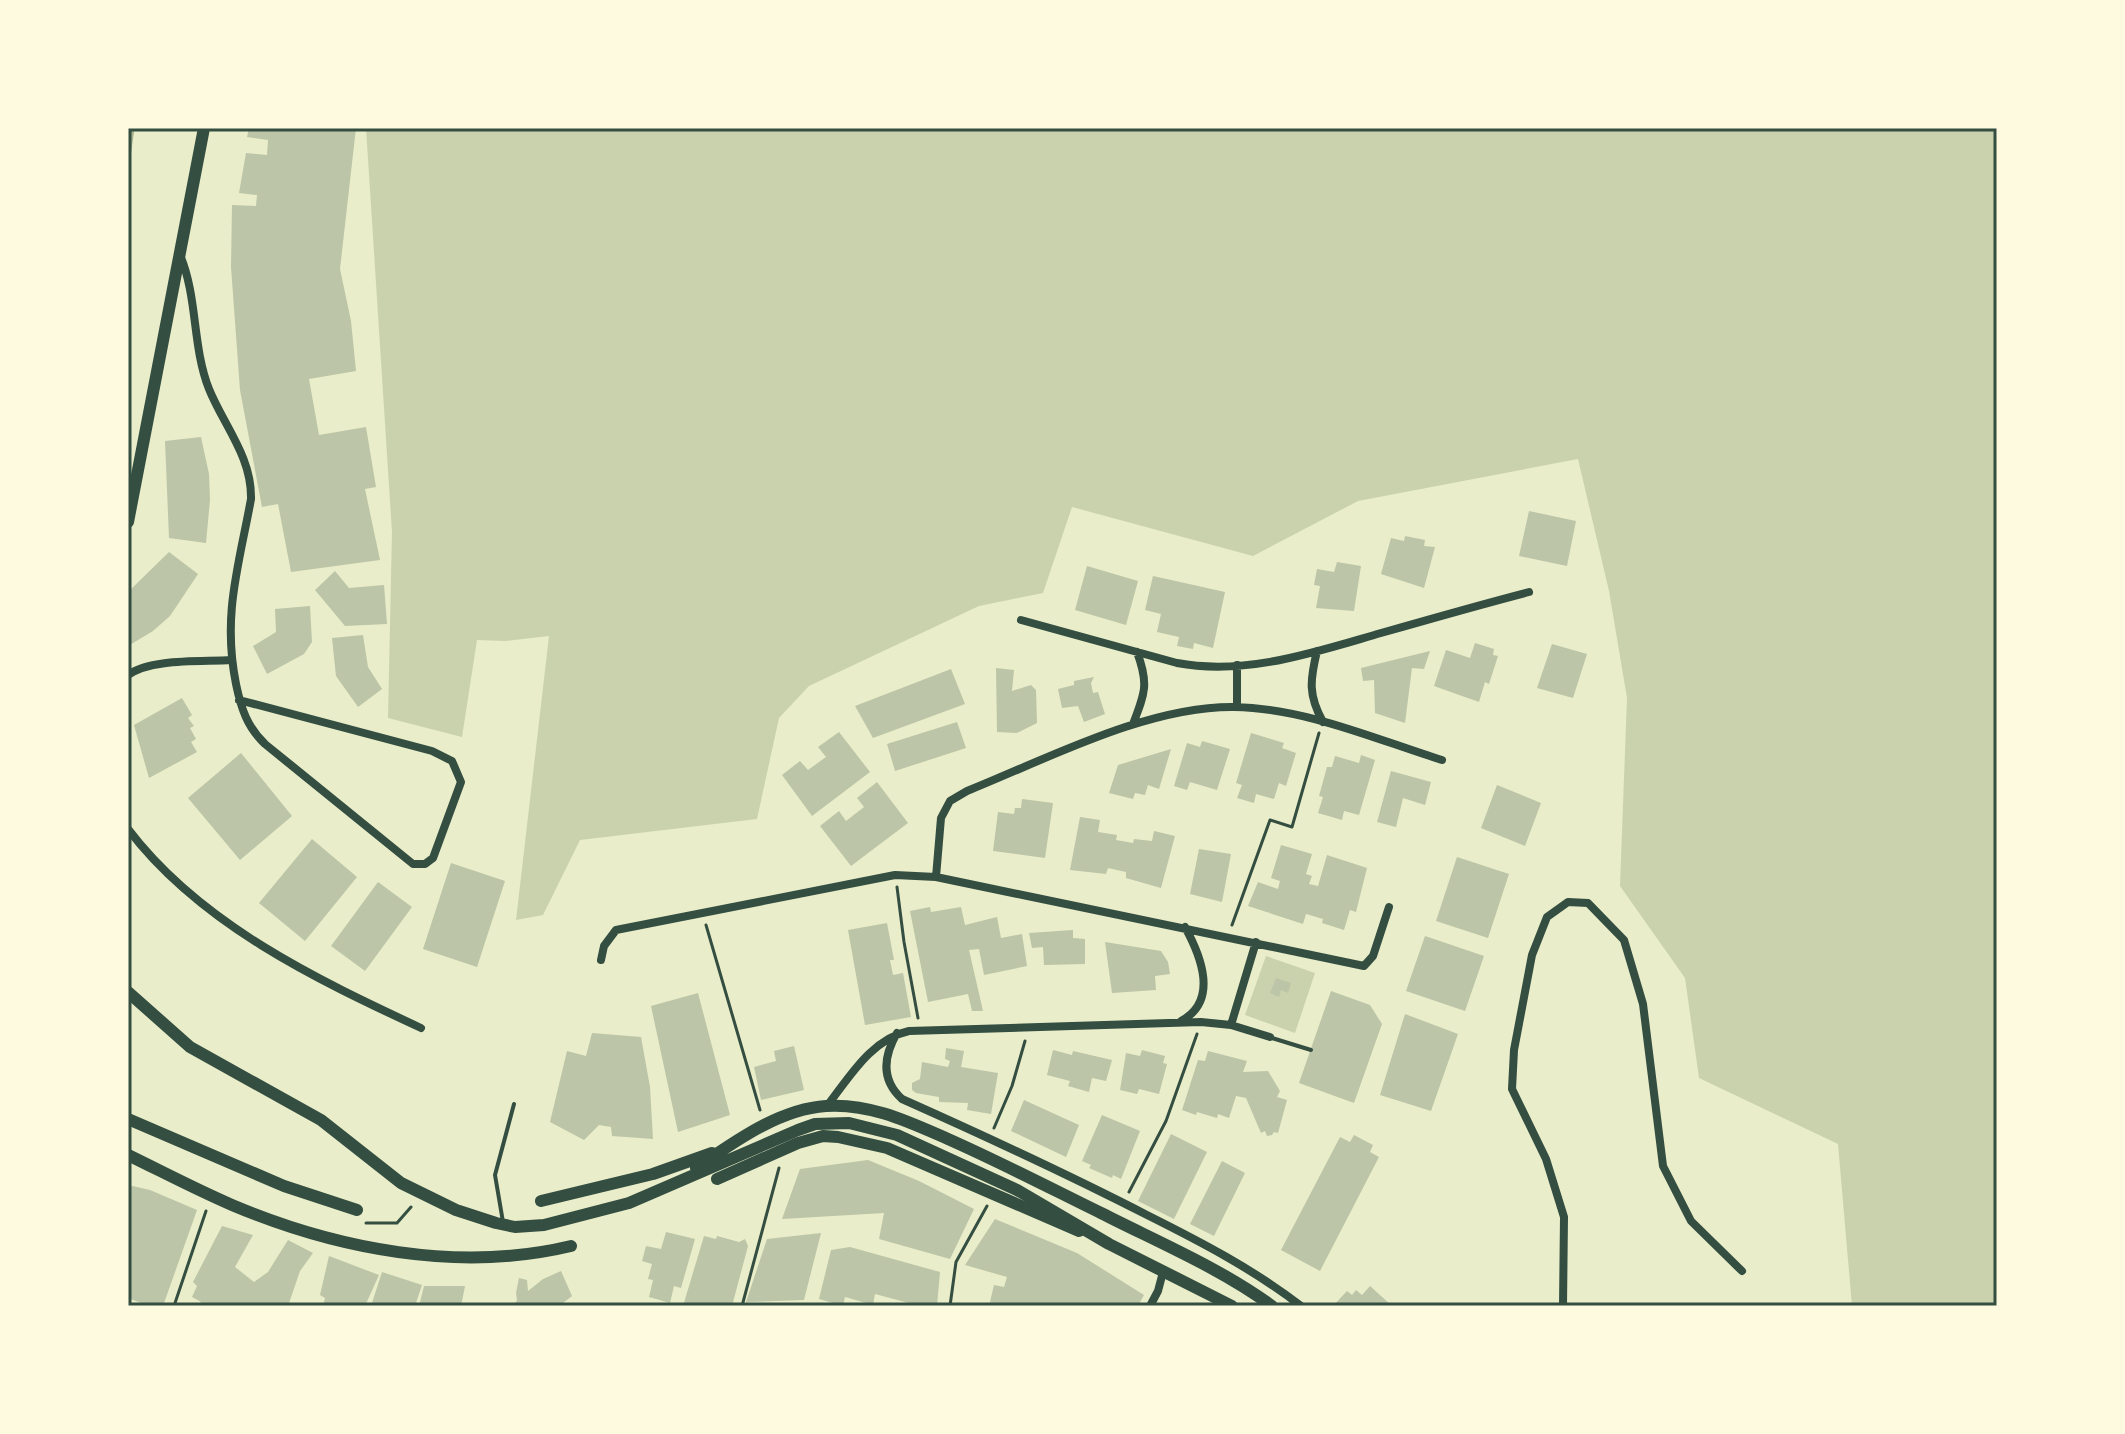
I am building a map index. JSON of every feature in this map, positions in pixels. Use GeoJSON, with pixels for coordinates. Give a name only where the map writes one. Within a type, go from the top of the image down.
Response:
{"type":"FeatureCollection","features":[{"type":"Feature","properties":{"kind":"main road"},"geometry":{"type":"LineString","coordinates":[[128,522],[204,128]]}},
{"type":"Feature","properties":{"kind":"main road"},"geometry":{"type":"LineString","coordinates":[[132,996],[190,1047],[321,1120],[384,1171],[421,1195],[503,1225],[529,1227],[567,1220],[644,1199],[798,1130],[815,1124],[849,1123],[897,1135],[961,1162],[1017,1190],[1109,1244],[1232,1306]]}},
{"type":"Feature","properties":{"kind":"main road"},"geometry":{"type":"LineString","coordinates":[[541,1201],[680,1166],[788,1116],[827,1106],[860,1107],[883,1112],[994,1159],[1225,1277],[1272,1306]]}},
{"type":"Feature","properties":{"kind":"main road"},"geometry":{"type":"LineString","coordinates":[[128,1119],[359,1216]]}},
{"type":"Feature","properties":{"kind":"main road"},"geometry":{"type":"LineString","coordinates":[[717,1179],[784,1149],[823,1136],[861,1140],[887,1148],[1109,1244]]}},
{"type":"Feature","properties":{"kind":"main road"},"geometry":{"type":"LineString","coordinates":[[670,1186],[733,1143]]}},
{"type":"Feature","properties":{"kind":"main road"},"geometry":{"type":"LineString","coordinates":[[128,1155],[256,1215],[365,1246],[403,1253],[483,1258],[540,1254],[571,1246]]}},
{"type":"Feature","properties":{"kind":"street"},"geometry":{"type":"LineString","coordinates":[[180,254],[190,281],[204,373],[248,469],[251,483],[251,499],[229,625],[231,660],[239,700],[252,732],[413,864],[425,864],[433,858],[461,782],[452,761],[432,751],[239,700]]}},
{"type":"Feature","properties":{"kind":"street"},"geometry":{"type":"LineString","coordinates":[[1021,620],[1198,667],[1237,665],[1317,651],[1529,592]]}},
{"type":"Feature","properties":{"kind":"street"},"geometry":{"type":"LineString","coordinates":[[1317,651],[1311,674],[1312,702],[1323,722]]}},
{"type":"Feature","properties":{"kind":"street"},"geometry":{"type":"LineString","coordinates":[[1133,724],[1146,690],[1146,674],[1137,652]]}},
{"type":"Feature","properties":{"kind":"street"},"geometry":{"type":"LineString","coordinates":[[128,675],[147,667],[167,664],[231,660]]}},
{"type":"Feature","properties":{"kind":"street"},"geometry":{"type":"LineString","coordinates":[[1237,665],[1237,707]]}},
{"type":"Feature","properties":{"kind":"street"},"geometry":{"type":"LineString","coordinates":[[936,877],[941,818],[950,801],[967,791],[1133,724],[1204,708],[1237,707],[1323,722],[1442,760]]}},
{"type":"Feature","properties":{"kind":"street"},"geometry":{"type":"LineString","coordinates":[[128,829],[164,871],[239,929],[312,975],[421,1028]]}},
{"type":"Feature","properties":{"kind":"street"},"geometry":{"type":"LineString","coordinates":[[601,960],[604,946],[616,930],[895,875],[936,877],[1364,966],[1373,956],[1389,907]]}},
{"type":"Feature","properties":{"kind":"street"},"geometry":{"type":"LineString","coordinates":[[1563,1306],[1564,1217],[1546,1159],[1512,1089],[1514,1050],[1532,955],[1547,917],[1568,902],[1588,903],[1624,940],[1643,1004],[1663,1166],[1691,1221],[1742,1271]]}},
{"type":"Feature","properties":{"kind":"street"},"geometry":{"type":"LineString","coordinates":[[1180,1022],[1193,1015],[1202,994],[1203,979],[1196,948],[1185,927]]}},
{"type":"Feature","properties":{"kind":"street"},"geometry":{"type":"LineString","coordinates":[[1231,1025],[1256,942]]}},
{"type":"Feature","properties":{"kind":"street"},"geometry":{"type":"LineString","coordinates":[[827,1106],[865,1057],[889,1036],[922,1029],[1201,1022],[1231,1025],[1270,1037]]}},
{"type":"Feature","properties":{"kind":"street"},"geometry":{"type":"LineString","coordinates":[[897,1033],[885,1066],[892,1090],[902,1099],[1123,1203],[1245,1266],[1301,1306]]}},
{"type":"Feature","properties":{"kind":"street"},"geometry":{"type":"LineString","coordinates":[[1150,1306],[1163,1272]]}},
{"type":"Feature","properties":{"kind":"lane"},"geometry":{"type":"LineString","coordinates":[[1270,1037],[1311,1050]]}},
{"type":"Feature","properties":{"kind":"lane"},"geometry":{"type":"LineString","coordinates":[[503,1225],[495,1175],[514,1104]]}},
{"type":"Feature","properties":{"kind":"path"},"geometry":{"type":"LineString","coordinates":[[1228,936],[1270,820],[1292,827],[1323,722]]}},
{"type":"Feature","properties":{"kind":"path"},"geometry":{"type":"LineString","coordinates":[[895,875],[904,942],[922,1029]]}},
{"type":"Feature","properties":{"kind":"path"},"geometry":{"type":"LineString","coordinates":[[703,913],[762,1118]]}},
{"type":"Feature","properties":{"kind":"path"},"geometry":{"type":"LineString","coordinates":[[1123,1203],[1166,1121],[1201,1022]]}},
{"type":"Feature","properties":{"kind":"path"},"geometry":{"type":"LineString","coordinates":[[989,1138],[1012,1086],[1029,1028]]}},
{"type":"Feature","properties":{"kind":"path"},"geometry":{"type":"LineString","coordinates":[[742,1306],[784,1149]]}},
{"type":"Feature","properties":{"kind":"path"},"geometry":{"type":"LineString","coordinates":[[359,1216],[397,1223],[421,1195]]}},
{"type":"Feature","properties":{"kind":"path"},"geometry":{"type":"LineString","coordinates":[[950,1306],[956,1262],[990,1200]]}},
{"type":"Feature","properties":{"kind":"path"},"geometry":{"type":"LineString","coordinates":[[174,1306],[206,1210]]}},
{"type":"Feature","properties":{"kind":"green space"},"geometry":{"type":"Polygon","coordinates":[[[366,128],[1997,128],[1997,1306],[1852,1306],[1838,1144],[1699,1078],[1685,978],[1620,886],[1627,698],[1609,591],[1578,459],[1358,501],[1253,556],[1072,507],[1043,593],[979,606],[809,686],[779,718],[757,819],[580,840],[543,915],[516,920],[549,636],[505,641],[477,640],[462,737],[388,718],[392,532],[366,128]]]}},
{"type":"Feature","properties":{"kind":"green space"},"geometry":{"type":"Polygon","coordinates":[[[1266,956],[1315,973],[1295,1033],[1245,1015],[1266,956]]]}},
{"type":"Feature","properties":{"kind":"building"},"geometry":{"type":"Polygon","coordinates":[[[249,128],[356,128],[340,269],[351,321],[356,371],[309,379],[319,435],[366,427],[376,487],[365,489],[380,560],[291,572],[278,504],[262,507],[240,390],[231,267],[232,205],[256,206],[257,195],[239,193],[246,153],[267,155],[268,140],[247,137],[249,128]]]}},
{"type":"Feature","properties":{"kind":"building"},"geometry":{"type":"Polygon","coordinates":[[[201,437],[209,474],[206,543],[169,538],[165,441],[201,437]]]}},
{"type":"Feature","properties":{"kind":"building"},"geometry":{"type":"Polygon","coordinates":[[[1529,511],[1576,521],[1567,566],[1519,556],[1529,511]]]}},
{"type":"Feature","properties":{"kind":"building"},"geometry":{"type":"Polygon","coordinates":[[[1405,536],[1425,540],[1424,546],[1435,547],[1424,588],[1381,574],[1391,538],[1404,541],[1405,536]]]}},
{"type":"Feature","properties":{"kind":"building"},"geometry":{"type":"Polygon","coordinates":[[[169,552],[198,574],[170,616],[128,646],[128,592],[169,552]]]}},
{"type":"Feature","properties":{"kind":"building"},"geometry":{"type":"Polygon","coordinates":[[[1337,562],[1361,566],[1354,611],[1316,608],[1320,586],[1314,585],[1317,569],[1334,572],[1337,562]]]}},
{"type":"Feature","properties":{"kind":"building"},"geometry":{"type":"Polygon","coordinates":[[[1087,566],[1138,581],[1126,625],[1075,610],[1087,566]]]}},
{"type":"Feature","properties":{"kind":"building"},"geometry":{"type":"Polygon","coordinates":[[[335,571],[349,588],[384,585],[387,624],[345,626],[315,590],[335,571]]]}},
{"type":"Feature","properties":{"kind":"building"},"geometry":{"type":"Polygon","coordinates":[[[1153,576],[1225,592],[1213,648],[1194,643],[1193,649],[1177,646],[1179,637],[1157,632],[1161,614],[1145,610],[1153,576]]]}},
{"type":"Feature","properties":{"kind":"building"},"geometry":{"type":"Polygon","coordinates":[[[310,606],[312,642],[304,654],[267,674],[253,646],[276,632],[275,609],[310,606]]]}},
{"type":"Feature","properties":{"kind":"building"},"geometry":{"type":"Polygon","coordinates":[[[363,635],[368,667],[382,689],[358,707],[336,676],[332,638],[363,635]]]}},
{"type":"Feature","properties":{"kind":"building"},"geometry":{"type":"Polygon","coordinates":[[[1475,643],[1494,649],[1493,655],[1498,656],[1479,702],[1434,686],[1446,650],[1470,658],[1475,643]]]}},
{"type":"Feature","properties":{"kind":"building"},"geometry":{"type":"Polygon","coordinates":[[[1552,644],[1587,654],[1573,698],[1537,688],[1552,644]]]}},
{"type":"Feature","properties":{"kind":"building"},"geometry":{"type":"Polygon","coordinates":[[[1430,651],[1424,669],[1412,668],[1405,723],[1375,713],[1374,680],[1363,681],[1361,668],[1430,651]]]}},
{"type":"Feature","properties":{"kind":"building"},"geometry":{"type":"Polygon","coordinates":[[[996,668],[1014,670],[1012,691],[1031,685],[1036,690],[1037,723],[1017,733],[997,732],[996,668]]]}},
{"type":"Feature","properties":{"kind":"building"},"geometry":{"type":"Polygon","coordinates":[[[951,669],[965,704],[873,738],[855,706],[951,669]]]}},
{"type":"Feature","properties":{"kind":"building"},"geometry":{"type":"Polygon","coordinates":[[[1094,677],[1091,683],[1093,693],[1098,692],[1105,714],[1084,722],[1078,706],[1062,708],[1058,689],[1074,685],[1074,681],[1094,677]]]}},
{"type":"Feature","properties":{"kind":"building"},"geometry":{"type":"Polygon","coordinates":[[[182,698],[192,715],[188,718],[194,726],[190,728],[196,739],[191,742],[197,752],[149,778],[134,725],[182,698]]]}},
{"type":"Feature","properties":{"kind":"building"},"geometry":{"type":"Polygon","coordinates":[[[957,722],[966,748],[895,771],[887,744],[957,722]]]}},
{"type":"Feature","properties":{"kind":"building"},"geometry":{"type":"Polygon","coordinates":[[[839,732],[870,772],[812,816],[782,775],[800,761],[808,770],[826,757],[818,747],[839,732]]]}},
{"type":"Feature","properties":{"kind":"building"},"geometry":{"type":"Polygon","coordinates":[[[1251,733],[1284,743],[1282,748],[1296,753],[1286,786],[1279,783],[1274,799],[1256,794],[1254,803],[1237,798],[1242,785],[1236,783],[1251,733]]]}},
{"type":"Feature","properties":{"kind":"building"},"geometry":{"type":"Polygon","coordinates":[[[1202,741],[1230,749],[1217,790],[1190,782],[1187,790],[1174,786],[1187,743],[1200,747],[1202,741]]]}},
{"type":"Feature","properties":{"kind":"building"},"geometry":{"type":"Polygon","coordinates":[[[1171,749],[1159,789],[1148,785],[1145,795],[1135,793],[1133,799],[1109,793],[1118,765],[1171,749]]]}},
{"type":"Feature","properties":{"kind":"building"},"geometry":{"type":"Polygon","coordinates":[[[241,753],[292,816],[240,860],[188,798],[241,753]]]}},
{"type":"Feature","properties":{"kind":"building"},"geometry":{"type":"Polygon","coordinates":[[[1361,755],[1375,760],[1359,815],[1344,811],[1342,820],[1318,813],[1327,767],[1332,767],[1335,756],[1359,763],[1361,755]]]}},
{"type":"Feature","properties":{"kind":"building"},"geometry":{"type":"Polygon","coordinates":[[[1391,771],[1431,782],[1425,805],[1403,798],[1396,827],[1377,822],[1391,771]]]}},
{"type":"Feature","properties":{"kind":"building"},"geometry":{"type":"Polygon","coordinates":[[[877,782],[908,823],[851,866],[820,826],[839,811],[846,821],[864,807],[857,798],[877,782]]]}},
{"type":"Feature","properties":{"kind":"building"},"geometry":{"type":"Polygon","coordinates":[[[1497,785],[1541,803],[1525,846],[1481,828],[1497,785]]]}},
{"type":"Feature","properties":{"kind":"building"},"geometry":{"type":"Polygon","coordinates":[[[1022,799],[1053,803],[1045,858],[993,851],[998,812],[1014,814],[1015,808],[1021,808],[1022,799]]]}},
{"type":"Feature","properties":{"kind":"building"},"geometry":{"type":"Polygon","coordinates":[[[1080,817],[1100,820],[1098,832],[1117,835],[1116,840],[1133,843],[1134,839],[1152,841],[1154,831],[1175,836],[1161,888],[1126,878],[1126,872],[1108,868],[1106,874],[1070,870],[1080,817]]]}},
{"type":"Feature","properties":{"kind":"building"},"geometry":{"type":"Polygon","coordinates":[[[312,839],[357,877],[305,941],[259,903],[312,839]]]}},
{"type":"Feature","properties":{"kind":"building"},"geometry":{"type":"Polygon","coordinates":[[[1281,845],[1312,854],[1306,874],[1312,876],[1309,884],[1318,886],[1327,855],[1367,868],[1356,912],[1350,910],[1344,930],[1306,914],[1303,924],[1248,906],[1258,882],[1278,889],[1280,881],[1271,878],[1281,845]]]}},
{"type":"Feature","properties":{"kind":"building"},"geometry":{"type":"Polygon","coordinates":[[[1199,849],[1231,854],[1222,902],[1190,894],[1199,849]]]}},
{"type":"Feature","properties":{"kind":"building"},"geometry":{"type":"Polygon","coordinates":[[[1457,857],[1509,874],[1488,938],[1436,921],[1457,857]]]}},
{"type":"Feature","properties":{"kind":"building"},"geometry":{"type":"Polygon","coordinates":[[[451,863],[505,881],[477,967],[423,949],[451,863]]]}},
{"type":"Feature","properties":{"kind":"building"},"geometry":{"type":"Polygon","coordinates":[[[378,882],[412,907],[365,971],[331,946],[378,882]]]}},
{"type":"Feature","properties":{"kind":"building"},"geometry":{"type":"Polygon","coordinates":[[[930,907],[931,912],[961,907],[965,925],[997,917],[1001,938],[1022,934],[1027,966],[984,975],[979,949],[969,950],[983,1011],[972,1011],[968,994],[928,1002],[910,911],[930,907]]]}},
{"type":"Feature","properties":{"kind":"building"},"geometry":{"type":"Polygon","coordinates":[[[887,923],[894,960],[890,960],[893,975],[903,973],[911,1017],[865,1025],[848,930],[887,923]]]}},
{"type":"Feature","properties":{"kind":"building"},"geometry":{"type":"Polygon","coordinates":[[[1073,930],[1073,938],[1085,939],[1085,964],[1044,965],[1043,947],[1032,948],[1029,933],[1073,930]]]}},
{"type":"Feature","properties":{"kind":"building"},"geometry":{"type":"Polygon","coordinates":[[[1425,936],[1484,956],[1465,1011],[1406,991],[1425,936]]]}},
{"type":"Feature","properties":{"kind":"building"},"geometry":{"type":"Polygon","coordinates":[[[1105,942],[1161,951],[1168,962],[1170,974],[1155,976],[1156,990],[1112,993],[1105,942]]]}},
{"type":"Feature","properties":{"kind":"building"},"geometry":{"type":"Polygon","coordinates":[[[1276,978],[1291,983],[1288,993],[1281,990],[1279,997],[1270,993],[1276,978]]]}},
{"type":"Feature","properties":{"kind":"building"},"geometry":{"type":"Polygon","coordinates":[[[1331,991],[1370,1005],[1382,1024],[1354,1103],[1299,1083],[1331,991]]]}},
{"type":"Feature","properties":{"kind":"building"},"geometry":{"type":"Polygon","coordinates":[[[698,993],[730,1115],[678,1132],[651,1006],[698,993]]]}},
{"type":"Feature","properties":{"kind":"building"},"geometry":{"type":"Polygon","coordinates":[[[1405,1014],[1458,1034],[1431,1111],[1380,1095],[1405,1014]]]}},
{"type":"Feature","properties":{"kind":"building"},"geometry":{"type":"Polygon","coordinates":[[[592,1033],[641,1037],[650,1087],[653,1139],[612,1136],[611,1127],[599,1125],[584,1140],[550,1122],[567,1051],[586,1056],[592,1033]]]}},
{"type":"Feature","properties":{"kind":"building"},"geometry":{"type":"Polygon","coordinates":[[[794,1046],[804,1090],[761,1100],[754,1067],[776,1061],[774,1051],[794,1046]]]}},
{"type":"Feature","properties":{"kind":"building"},"geometry":{"type":"Polygon","coordinates":[[[946,1048],[964,1051],[961,1067],[998,1073],[991,1114],[967,1110],[968,1103],[939,1102],[939,1097],[912,1090],[912,1083],[920,1079],[922,1062],[948,1067],[950,1061],[945,1059],[946,1048]]]}},
{"type":"Feature","properties":{"kind":"building"},"geometry":{"type":"Polygon","coordinates":[[[1053,1050],[1112,1060],[1106,1081],[1092,1078],[1089,1092],[1068,1086],[1070,1081],[1047,1075],[1053,1050]]]}},
{"type":"Feature","properties":{"kind":"building"},"geometry":{"type":"Polygon","coordinates":[[[1142,1050],[1165,1056],[1163,1063],[1167,1064],[1159,1094],[1139,1089],[1137,1094],[1120,1090],[1126,1053],[1140,1056],[1142,1050]]]}},
{"type":"Feature","properties":{"kind":"building"},"geometry":{"type":"Polygon","coordinates":[[[1208,1051],[1247,1061],[1243,1072],[1268,1071],[1280,1091],[1277,1097],[1287,1100],[1278,1133],[1267,1136],[1265,1131],[1261,1133],[1246,1098],[1236,1096],[1229,1118],[1197,1112],[1196,1115],[1182,1110],[1198,1060],[1205,1061],[1208,1051]]]}},
{"type":"Feature","properties":{"kind":"building"},"geometry":{"type":"Polygon","coordinates":[[[1024,1100],[1079,1125],[1066,1157],[1011,1131],[1024,1100]]]}},
{"type":"Feature","properties":{"kind":"building"},"geometry":{"type":"Polygon","coordinates":[[[1102,1115],[1140,1131],[1121,1179],[1089,1168],[1091,1165],[1082,1161],[1102,1115]]]}},
{"type":"Feature","properties":{"kind":"building"},"geometry":{"type":"Polygon","coordinates":[[[1171,1134],[1207,1152],[1174,1219],[1138,1201],[1171,1134]]]}},
{"type":"Feature","properties":{"kind":"building"},"geometry":{"type":"Polygon","coordinates":[[[1354,1135],[1373,1145],[1370,1152],[1379,1157],[1320,1271],[1281,1250],[1340,1137],[1350,1142],[1354,1135]]]}},
{"type":"Feature","properties":{"kind":"building"},"geometry":{"type":"Polygon","coordinates":[[[868,1160],[974,1209],[950,1259],[879,1239],[884,1213],[782,1219],[800,1169],[868,1160]]]}},
{"type":"Feature","properties":{"kind":"building"},"geometry":{"type":"Polygon","coordinates":[[[1222,1161],[1245,1173],[1214,1236],[1190,1224],[1222,1161]]]}},
{"type":"Feature","properties":{"kind":"building"},"geometry":{"type":"Polygon","coordinates":[[[128,1185],[150,1190],[197,1210],[163,1306],[149,1306],[128,1298],[128,1185]]]}},
{"type":"Feature","properties":{"kind":"building"},"geometry":{"type":"Polygon","coordinates":[[[995,1219],[1077,1253],[1144,1295],[1138,1306],[989,1306],[994,1285],[1004,1287],[1007,1277],[965,1265],[995,1219]]]}},
{"type":"Feature","properties":{"kind":"building"},"geometry":{"type":"Polygon","coordinates":[[[222,1226],[253,1235],[235,1267],[254,1282],[268,1272],[288,1240],[313,1253],[300,1271],[288,1306],[197,1306],[201,1302],[192,1297],[197,1286],[193,1282],[222,1226]]]}},
{"type":"Feature","properties":{"kind":"building"},"geometry":{"type":"Polygon","coordinates":[[[666,1232],[695,1239],[681,1288],[674,1286],[670,1303],[649,1297],[653,1280],[648,1279],[652,1264],[642,1261],[646,1246],[661,1249],[666,1232]]]}},
{"type":"Feature","properties":{"kind":"building"},"geometry":{"type":"Polygon","coordinates":[[[821,1233],[804,1300],[746,1302],[767,1239],[821,1233]]]}},
{"type":"Feature","properties":{"kind":"building"},"geometry":{"type":"Polygon","coordinates":[[[704,1236],[739,1242],[745,1239],[748,1246],[732,1306],[683,1306],[704,1236]]]}},
{"type":"Feature","properties":{"kind":"building"},"geometry":{"type":"Polygon","coordinates":[[[850,1247],[940,1272],[937,1306],[920,1306],[875,1294],[873,1305],[845,1297],[843,1306],[819,1299],[831,1250],[850,1247]]]}},
{"type":"Feature","properties":{"kind":"building"},"geometry":{"type":"Polygon","coordinates":[[[329,1256],[379,1275],[365,1306],[323,1306],[325,1298],[320,1295],[329,1256]]]}},
{"type":"Feature","properties":{"kind":"building"},"geometry":{"type":"Polygon","coordinates":[[[561,1271],[572,1296],[559,1306],[514,1306],[519,1278],[527,1280],[528,1291],[543,1279],[561,1271]]]}},
{"type":"Feature","properties":{"kind":"building"},"geometry":{"type":"Polygon","coordinates":[[[382,1272],[422,1285],[415,1306],[371,1306],[382,1272]]]}},
{"type":"Feature","properties":{"kind":"building"},"geometry":{"type":"Polygon","coordinates":[[[424,1286],[465,1286],[461,1306],[419,1306],[424,1286]]]}},
{"type":"Feature","properties":{"kind":"building"},"geometry":{"type":"Polygon","coordinates":[[[1370,1286],[1392,1306],[1333,1306],[1347,1291],[1352,1295],[1356,1290],[1362,1295],[1370,1286]]]}},
{"type":"Feature","properties":{"kind":"waterway"},"geometry":{"type":"LineString","coordinates":[[128,157],[132,128]]}}]}
